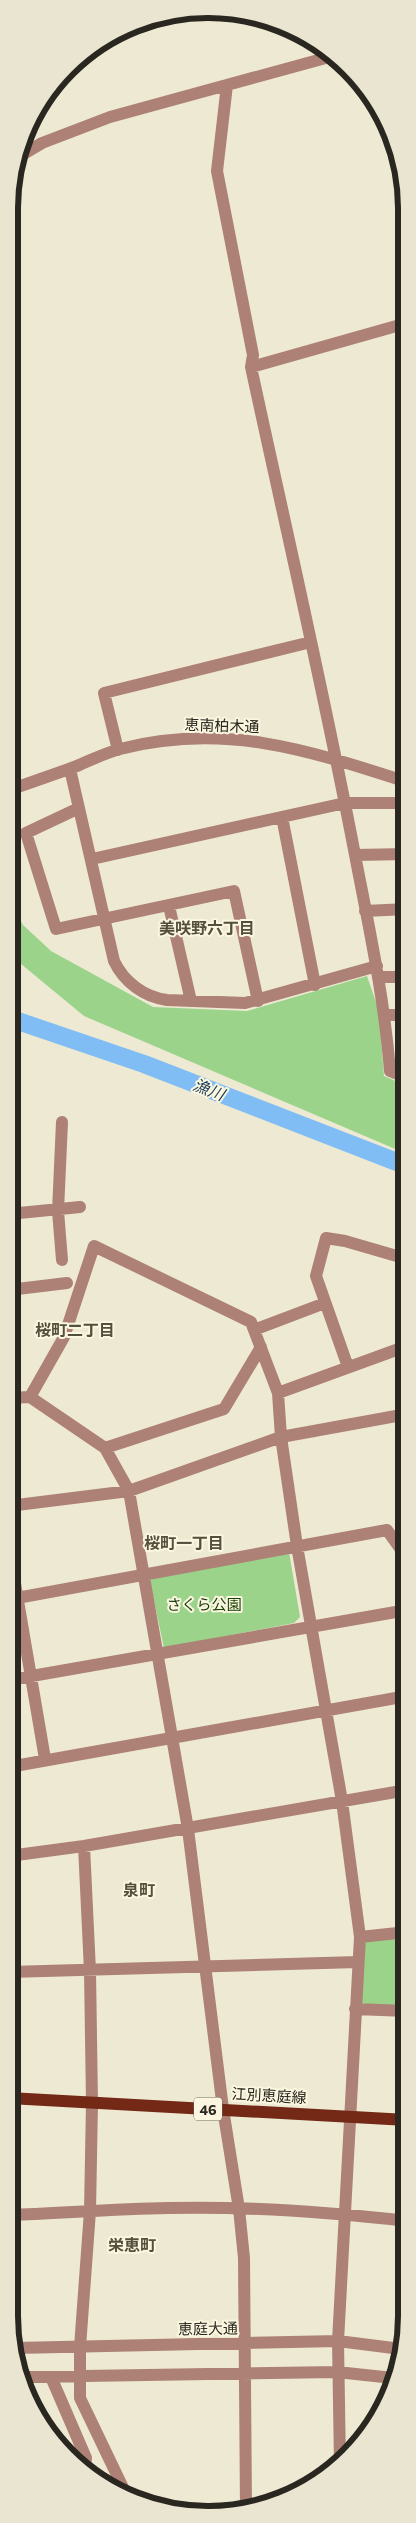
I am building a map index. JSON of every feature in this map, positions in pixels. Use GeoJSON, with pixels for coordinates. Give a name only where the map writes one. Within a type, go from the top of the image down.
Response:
{"type":"FeatureCollection","features":[{"type":"Feature","properties":{"kind":"main road","name":"江別恵庭線"},"geometry":{"type":"LineString","coordinates":[[18,2099],[349,2115],[398,2119]]}},
{"type":"Feature","properties":{"kind":"street"},"geometry":{"type":"LineString","coordinates":[[26,152],[42,143],[110,117],[325,58]]}},
{"type":"Feature","properties":{"kind":"street"},"geometry":{"type":"LineString","coordinates":[[227,85],[217,171],[253,355],[251,367],[336,759],[378,971],[386,1016],[390,1071],[398,1074]]}},
{"type":"Feature","properties":{"kind":"street"},"geometry":{"type":"LineString","coordinates":[[251,367],[398,325]]}},
{"type":"Feature","properties":{"kind":"street"},"geometry":{"type":"LineString","coordinates":[[118,750],[104,693],[311,642]]}},
{"type":"Feature","properties":{"kind":"street","name":"恵南柏木通"},"geometry":{"type":"LineString","coordinates":[[18,787],[118,750],[175,740],[232,739],[299,748],[398,779]]}},
{"type":"Feature","properties":{"kind":"street"},"geometry":{"type":"LineString","coordinates":[[70,769],[114,961],[118,971],[155,998],[245,1004],[315,985],[378,971],[398,975]]}},
{"type":"Feature","properties":{"kind":"street"},"geometry":{"type":"LineString","coordinates":[[92,859],[345,803],[398,803]]}},
{"type":"Feature","properties":{"kind":"street"},"geometry":{"type":"LineString","coordinates":[[79,808],[26,833],[56,929],[234,891],[258,1001]]}},
{"type":"Feature","properties":{"kind":"street"},"geometry":{"type":"LineString","coordinates":[[282,818],[315,985]]}},
{"type":"Feature","properties":{"kind":"street"},"geometry":{"type":"LineString","coordinates":[[355,855],[398,854]]}},
{"type":"Feature","properties":{"kind":"street"},"geometry":{"type":"LineString","coordinates":[[169,906],[190,1001]]}},
{"type":"Feature","properties":{"kind":"street"},"geometry":{"type":"LineString","coordinates":[[365,911],[398,909]]}},
{"type":"Feature","properties":{"kind":"street"},"geometry":{"type":"LineString","coordinates":[[386,1016],[398,1015]]}},
{"type":"Feature","properties":{"kind":"street"},"geometry":{"type":"LineString","coordinates":[[62,1122],[58,1211],[62,1260]]}},
{"type":"Feature","properties":{"kind":"street"},"geometry":{"type":"LineString","coordinates":[[18,1213],[58,1211],[80,1207]]}},
{"type":"Feature","properties":{"kind":"street"},"geometry":{"type":"LineString","coordinates":[[348,1368],[316,1276],[326,1238],[345,1241],[398,1256]]}},
{"type":"Feature","properties":{"kind":"street"},"geometry":{"type":"LineString","coordinates":[[30,1397],[64,1337],[94,1246],[251,1322],[278,1393],[281,1437],[297,1546],[342,1801],[360,1937],[343,2214],[337,2372],[340,2453]]}},
{"type":"Feature","properties":{"kind":"street"},"geometry":{"type":"LineString","coordinates":[[18,1289],[67,1283]]}},
{"type":"Feature","properties":{"kind":"street"},"geometry":{"type":"LineString","coordinates":[[254,1330],[325,1303]]}},
{"type":"Feature","properties":{"kind":"street"},"geometry":{"type":"LineString","coordinates":[[105,1448],[224,1409],[260,1347]]}},
{"type":"Feature","properties":{"kind":"street"},"geometry":{"type":"LineString","coordinates":[[278,1393],[398,1349]]}},
{"type":"Feature","properties":{"kind":"street"},"geometry":{"type":"LineString","coordinates":[[18,1398],[30,1397],[105,1448],[129,1491],[157,1655],[174,1739],[188,1829],[223,2109],[239,2209],[244,2258],[247,2373],[246,2502]]}},
{"type":"Feature","properties":{"kind":"street"},"geometry":{"type":"LineString","coordinates":[[18,1505],[129,1491],[281,1437],[398,1416]]}},
{"type":"Feature","properties":{"kind":"street"},"geometry":{"type":"LineString","coordinates":[[18,1605],[145,1576],[387,1530],[398,1545]]}},
{"type":"Feature","properties":{"kind":"street"},"geometry":{"type":"LineString","coordinates":[[18,1678],[398,1612]]}},
{"type":"Feature","properties":{"kind":"street"},"geometry":{"type":"LineString","coordinates":[[18,1619],[31,1676],[45,1759]]}},
{"type":"Feature","properties":{"kind":"street"},"geometry":{"type":"LineString","coordinates":[[18,1765],[174,1739],[398,1698]]}},
{"type":"Feature","properties":{"kind":"street"},"geometry":{"type":"LineString","coordinates":[[18,1855],[188,1829],[398,1792]]}},
{"type":"Feature","properties":{"kind":"street"},"geometry":{"type":"LineString","coordinates":[[84,1846],[90,1971],[92,2103],[90,2212],[80,2347],[80,2398],[122,2485]]}},
{"type":"Feature","properties":{"kind":"street"},"geometry":{"type":"LineString","coordinates":[[360,1937],[398,1933]]}},
{"type":"Feature","properties":{"kind":"street"},"geometry":{"type":"LineString","coordinates":[[18,1972],[358,1962]]}},
{"type":"Feature","properties":{"kind":"street"},"geometry":{"type":"LineString","coordinates":[[355,2009],[398,2011]]}},
{"type":"Feature","properties":{"kind":"street"},"geometry":{"type":"LineString","coordinates":[[18,2215],[168,2208],[343,2214],[398,2220]]}},
{"type":"Feature","properties":{"kind":"street","name":"恵庭大通"},"geometry":{"type":"LineString","coordinates":[[20,2348],[338,2341],[396,2348]]}},
{"type":"Feature","properties":{"kind":"street"},"geometry":{"type":"LineString","coordinates":[[28,2377],[337,2372],[388,2377]]}},
{"type":"Feature","properties":{"kind":"street"},"geometry":{"type":"LineString","coordinates":[[51,2377],[86,2461]]}},
{"type":"Feature","properties":{"kind":"green space"},"geometry":{"type":"Polygon","coordinates":[[[18,915],[23,925],[51,951],[153,1007],[247,1011],[367,976],[379,1011],[384,1076],[398,1082],[398,1150],[84,1016],[18,961],[18,915]]]}},
{"type":"Feature","properties":{"kind":"green space","name":"さくら公園"},"geometry":{"type":"Polygon","coordinates":[[[289,1552],[300,1617],[294,1623],[164,1648],[149,1577],[289,1552]]]}},
{"type":"Feature","properties":{"kind":"green space"},"geometry":{"type":"Polygon","coordinates":[[[398,1938],[398,2008],[365,2006],[361,2001],[365,1940],[398,1938]]]}},
{"type":"Feature","properties":{"kind":"waterway","name":"漁川"},"geometry":{"type":"LineString","coordinates":[[18,1021],[144,1064],[398,1163]]}},
{"type":"Feature","properties":{"kind":"district","name":"美咲野六丁目"},"geometry":{"type":"Point","coordinates":[207,927]}},
{"type":"Feature","properties":{"kind":"district","name":"桜町二丁目"},"geometry":{"type":"Point","coordinates":[75,1329]}},
{"type":"Feature","properties":{"kind":"district","name":"桜町一丁目"},"geometry":{"type":"Point","coordinates":[184,1542]}},
{"type":"Feature","properties":{"kind":"district","name":"泉町"},"geometry":{"type":"Point","coordinates":[139,1889]}},
{"type":"Feature","properties":{"kind":"district","name":"栄恵町"},"geometry":{"type":"Point","coordinates":[132,2244]}}]}
